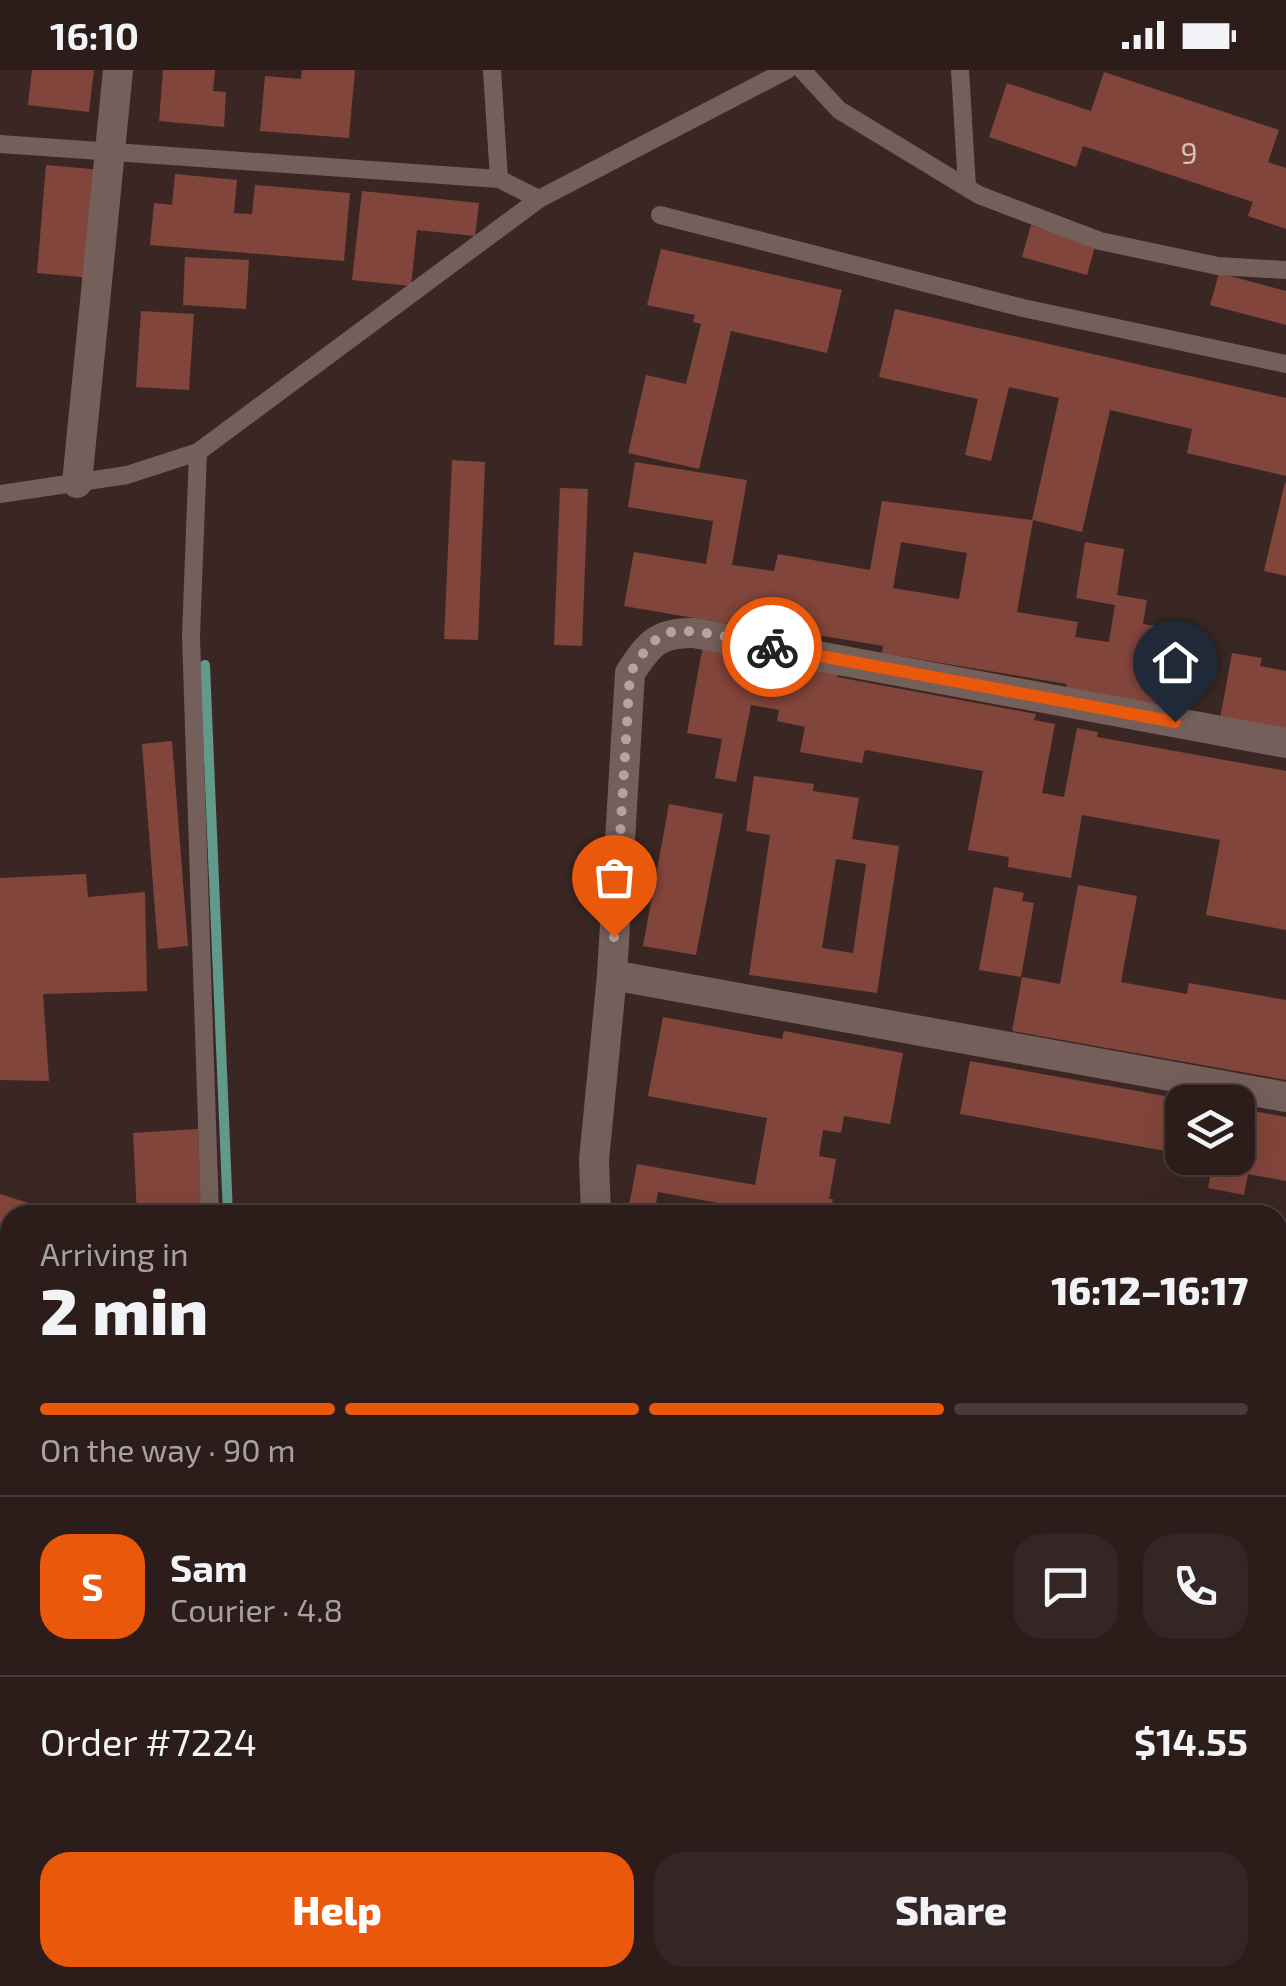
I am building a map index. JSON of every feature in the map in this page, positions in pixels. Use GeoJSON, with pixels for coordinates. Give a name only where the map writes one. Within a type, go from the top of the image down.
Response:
{"type":"FeatureCollection","features":[{"type":"Feature","properties":{"kind":"street"},"geometry":{"type":"LineString","coordinates":[[77,482],[118,70]]}},
{"type":"Feature","properties":{"kind":"street"},"geometry":{"type":"LineString","coordinates":[[596,1205],[594,1160],[612,975],[630,673],[646,648],[670,632],[694,633],[1286,743]]}},
{"type":"Feature","properties":{"kind":"street"},"geometry":{"type":"LineString","coordinates":[[612,975],[1286,1097]]}},
{"type":"Feature","properties":{"kind":"lane"},"geometry":{"type":"LineString","coordinates":[[492,70],[499,179]]}},
{"type":"Feature","properties":{"kind":"lane"},"geometry":{"type":"LineString","coordinates":[[0,494],[127,475],[198,452],[539,199],[787,70]]}},
{"type":"Feature","properties":{"kind":"lane"},"geometry":{"type":"LineString","coordinates":[[802,70],[839,110],[966,187],[1100,240],[1218,266],[1286,270]]}},
{"type":"Feature","properties":{"kind":"lane"},"geometry":{"type":"LineString","coordinates":[[960,70],[966,187]]}},
{"type":"Feature","properties":{"kind":"lane"},"geometry":{"type":"LineString","coordinates":[[0,144],[499,179],[539,199]]}},
{"type":"Feature","properties":{"kind":"lane"},"geometry":{"type":"LineString","coordinates":[[660,216],[1022,308],[1286,364]]}},
{"type":"Feature","properties":{"kind":"lane"},"geometry":{"type":"LineString","coordinates":[[198,452],[191,636],[210,1205]]}},
{"type":"Feature","properties":{"kind":"building"},"geometry":{"type":"Polygon","coordinates":[[[32,70],[94,70],[89,112],[28,105],[32,70]]]}},
{"type":"Feature","properties":{"kind":"building"},"geometry":{"type":"Polygon","coordinates":[[[163,70],[215,70],[213,91],[226,92],[224,127],[159,121],[163,70]]]}},
{"type":"Feature","properties":{"kind":"building"},"geometry":{"type":"Polygon","coordinates":[[[302,70],[355,70],[349,138],[260,131],[265,76],[301,79],[302,70]]]}},
{"type":"Feature","properties":{"kind":"building"},"geometry":{"type":"Polygon","coordinates":[[[1104,72],[1279,130],[1268,162],[1286,168],[1286,229],[1248,216],[1253,202],[1083,146],[1076,167],[989,137],[1007,83],[1091,111],[1104,72]]]}},
{"type":"Feature","properties":{"kind":"building"},"geometry":{"type":"Polygon","coordinates":[[[46,165],[103,170],[93,278],[37,273],[46,165]]]}},
{"type":"Feature","properties":{"kind":"building"},"geometry":{"type":"Polygon","coordinates":[[[175,174],[237,180],[234,213],[252,214],[255,185],[350,193],[344,261],[150,245],[154,203],[172,205],[175,174]]]}},
{"type":"Feature","properties":{"kind":"building"},"geometry":{"type":"Polygon","coordinates":[[[362,191],[479,203],[475,236],[417,230],[411,286],[352,280],[362,191]]]}},
{"type":"Feature","properties":{"kind":"building"},"geometry":{"type":"Polygon","coordinates":[[[1031,225],[1096,243],[1087,275],[1022,257],[1031,225]]]}},
{"type":"Feature","properties":{"kind":"building"},"geometry":{"type":"Polygon","coordinates":[[[661,249],[842,290],[827,353],[731,331],[699,469],[628,453],[646,375],[686,384],[701,324],[693,322],[695,315],[647,305],[661,249]]]}},
{"type":"Feature","properties":{"kind":"building"},"geometry":{"type":"Polygon","coordinates":[[[185,257],[249,260],[246,309],[183,305],[185,257]]]}},
{"type":"Feature","properties":{"kind":"building"},"geometry":{"type":"Polygon","coordinates":[[[1219,273],[1286,291],[1286,325],[1210,305],[1219,273]]]}},
{"type":"Feature","properties":{"kind":"building"},"geometry":{"type":"Polygon","coordinates":[[[895,309],[1286,398],[1286,476],[1187,453],[1192,429],[1110,410],[1082,532],[1033,520],[1017,612],[1078,622],[1075,637],[1109,642],[1115,605],[1076,598],[1085,542],[1124,549],[1117,595],[1147,600],[1143,624],[1177,629],[1164,707],[1066,691],[1067,684],[882,653],[883,646],[624,606],[634,552],[706,564],[713,521],[628,507],[635,462],[747,480],[732,565],[774,571],[778,554],[870,570],[882,501],[1032,520],[1059,398],[1009,387],[991,461],[965,455],[978,399],[879,377],[895,309]],[[901,542],[893,588],[959,599],[967,553],[901,542]]]}},
{"type":"Feature","properties":{"kind":"building"},"geometry":{"type":"Polygon","coordinates":[[[141,311],[194,314],[189,390],[136,387],[141,311]]]}},
{"type":"Feature","properties":{"kind":"building"},"geometry":{"type":"Polygon","coordinates":[[[452,460],[485,462],[478,640],[444,639],[452,460]]]}},
{"type":"Feature","properties":{"kind":"building"},"geometry":{"type":"Polygon","coordinates":[[[1286,483],[1286,576],[1264,571],[1286,483]]]}},
{"type":"Feature","properties":{"kind":"building"},"geometry":{"type":"Polygon","coordinates":[[[560,488],[588,489],[582,646],[554,645],[560,488]]]}},
{"type":"Feature","properties":{"kind":"building"},"geometry":{"type":"Polygon","coordinates":[[[703,645],[838,669],[837,677],[1036,714],[1034,720],[1055,724],[1042,793],[1064,797],[1077,728],[1098,732],[1097,737],[1286,771],[1286,930],[1206,915],[1220,840],[1082,815],[1071,878],[1008,867],[1009,857],[968,850],[983,771],[865,750],[862,763],[800,752],[805,727],[777,721],[779,710],[751,705],[736,782],[715,778],[722,739],[687,733],[703,645]]]}},
{"type":"Feature","properties":{"kind":"building"},"geometry":{"type":"Polygon","coordinates":[[[1232,653],[1262,658],[1260,666],[1286,671],[1286,731],[1220,719],[1232,653]]]}},
{"type":"Feature","properties":{"kind":"building"},"geometry":{"type":"Polygon","coordinates":[[[172,741],[188,946],[158,949],[142,744],[172,741]]]}},
{"type":"Feature","properties":{"kind":"building"},"geometry":{"type":"Polygon","coordinates":[[[754,776],[814,784],[813,791],[859,798],[852,839],[899,846],[877,993],[749,975],[770,835],[746,831],[754,776]],[[836,859],[822,948],[853,953],[866,864],[836,859]]]}},
{"type":"Feature","properties":{"kind":"building"},"geometry":{"type":"Polygon","coordinates":[[[669,804],[723,814],[696,955],[643,946],[669,804]]]}},
{"type":"Feature","properties":{"kind":"building"},"geometry":{"type":"Polygon","coordinates":[[[86,874],[88,897],[145,892],[147,991],[43,994],[49,1081],[0,1080],[0,878],[86,874]]]}},
{"type":"Feature","properties":{"kind":"building"},"geometry":{"type":"Polygon","coordinates":[[[1078,885],[1137,896],[1121,982],[1187,994],[1189,983],[1286,1000],[1286,1080],[1012,1031],[1022,977],[1060,984],[1078,885]]]}},
{"type":"Feature","properties":{"kind":"building"},"geometry":{"type":"Polygon","coordinates":[[[994,887],[1024,893],[1022,901],[1034,903],[1021,977],[979,970],[994,887]]]}},
{"type":"Feature","properties":{"kind":"building"},"geometry":{"type":"Polygon","coordinates":[[[663,1017],[782,1039],[784,1031],[903,1053],[890,1124],[844,1116],[841,1133],[823,1130],[819,1156],[836,1159],[829,1199],[833,1199],[832,1205],[729,1205],[658,1192],[656,1205],[629,1205],[637,1164],[755,1185],[767,1118],[648,1096],[663,1017]]]}},
{"type":"Feature","properties":{"kind":"building"},"geometry":{"type":"Polygon","coordinates":[[[970,1061],[1165,1096],[1165,1151],[960,1114],[970,1061]]]}},
{"type":"Feature","properties":{"kind":"building"},"geometry":{"type":"Polygon","coordinates":[[[1255,1111],[1286,1117],[1286,1181],[1253,1175],[1255,1111]]]}},
{"type":"Feature","properties":{"kind":"building"},"geometry":{"type":"Polygon","coordinates":[[[198,1129],[202,1205],[137,1205],[133,1133],[198,1129]]]}},
{"type":"Feature","properties":{"kind":"building"},"geometry":{"type":"Polygon","coordinates":[[[1211,1175],[1248,1175],[1244,1195],[1208,1188],[1211,1175]]]}},
{"type":"Feature","properties":{"kind":"building"},"geometry":{"type":"Polygon","coordinates":[[[0,1194],[35,1205],[0,1205],[0,1194]]]}},
{"type":"Feature","properties":{"kind":"waterway"},"geometry":{"type":"LineString","coordinates":[[205,665],[228,1205]]}},
{"type":"Feature","properties":{"kind":"way so far"},"geometry":{"type":"LineString","coordinates":[[614,937],[630,673],[646,648],[670,632],[772,647]]}},
{"type":"Feature","properties":{"kind":"route"},"geometry":{"type":"LineString","coordinates":[[772,647],[1175,722]]}}]}
